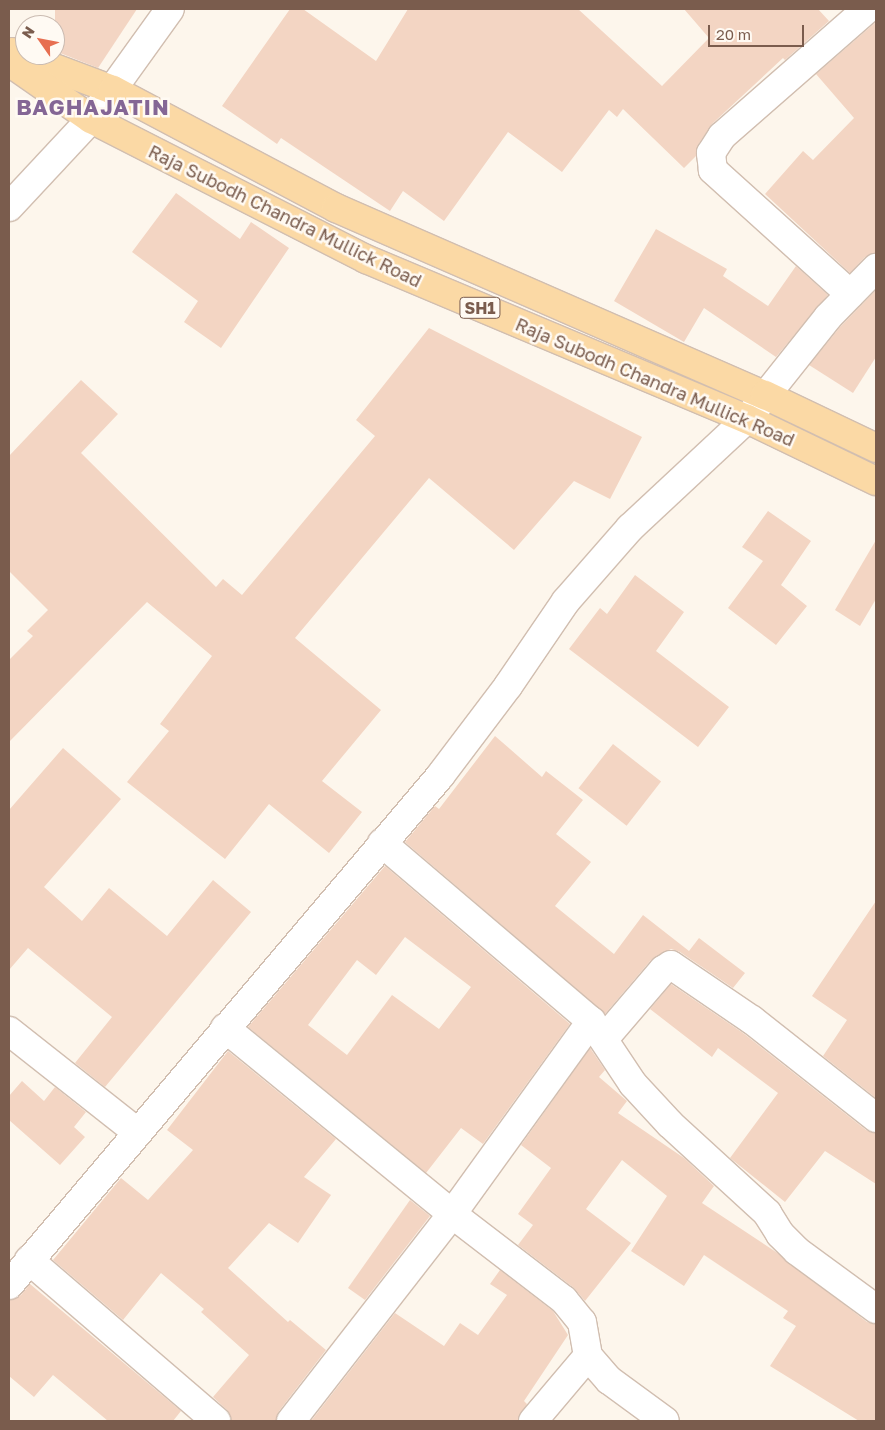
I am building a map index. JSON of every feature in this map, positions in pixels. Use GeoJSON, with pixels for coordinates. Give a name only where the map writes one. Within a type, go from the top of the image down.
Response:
{"type":"FeatureCollection","features":[{"type":"Feature","properties":{"kind":"main road","name":"Raja Subodh Chandra Mullick Road"},"geometry":{"type":"LineString","coordinates":[[9,50],[113,90],[336,208],[765,395],[876,448]]}},
{"type":"Feature","properties":{"kind":"main road","name":"Raja Subodh Chandra Mullick Road"},"geometry":{"type":"LineString","coordinates":[[9,62],[91,119],[366,260],[747,419],[876,481]]}},
{"type":"Feature","properties":{"kind":"street"},"geometry":{"type":"LineString","coordinates":[[9,207],[91,119],[170,9]]}},
{"type":"Feature","properties":{"kind":"street"},"geometry":{"type":"LineString","coordinates":[[850,294],[713,170],[711,153],[722,136],[866,9]]}},
{"type":"Feature","properties":{"kind":"street"},"geometry":{"type":"LineString","coordinates":[[9,1285],[440,776],[508,686],[566,602],[630,528],[747,419],[828,316],[876,268]]}},
{"type":"Feature","properties":{"kind":"street"},"geometry":{"type":"LineString","coordinates":[[382,844],[597,1030],[633,1084],[670,1124],[767,1213],[791,1246],[876,1310]]}},
{"type":"Feature","properties":{"kind":"street"},"geometry":{"type":"LineString","coordinates":[[291,1421],[597,1030],[662,970],[671,965],[752,1020],[876,1118]]}},
{"type":"Feature","properties":{"kind":"street"},"geometry":{"type":"LineString","coordinates":[[225,1028],[452,1214],[564,1300],[582,1322],[588,1356],[608,1380],[665,1421]]}},
{"type":"Feature","properties":{"kind":"street"},"geometry":{"type":"LineString","coordinates":[[9,1031],[138,1132]]}},
{"type":"Feature","properties":{"kind":"street"},"geometry":{"type":"LineString","coordinates":[[30,1260],[216,1421]]}},
{"type":"Feature","properties":{"kind":"street"},"geometry":{"type":"LineString","coordinates":[[533,1421],[588,1356]]}},
{"type":"Feature","properties":{"kind":"building"},"geometry":{"type":"Polygon","coordinates":[[[55,9],[137,9],[98,68],[65,55],[65,15],[55,15],[55,9]]]}},
{"type":"Feature","properties":{"kind":"building"},"geometry":{"type":"Polygon","coordinates":[[[290,9],[303,9],[376,61],[408,9],[578,9],[662,86],[709,38],[684,9],[818,9],[829,21],[785,60],[783,58],[712,124],[698,145],[696,156],[684,168],[623,109],[617,117],[609,110],[562,172],[508,132],[444,221],[403,191],[390,211],[281,138],[277,144],[222,106],[290,9]]]}},
{"type":"Feature","properties":{"kind":"building"},"geometry":{"type":"Polygon","coordinates":[[[876,22],[876,253],[865,257],[850,273],[765,194],[803,151],[813,160],[854,118],[816,74],[876,22]]]}},
{"type":"Feature","properties":{"kind":"building"},"geometry":{"type":"Polygon","coordinates":[[[176,193],[240,239],[251,222],[289,248],[221,348],[184,322],[198,301],[132,252],[176,193]]]}},
{"type":"Feature","properties":{"kind":"building"},"geometry":{"type":"Polygon","coordinates":[[[656,229],[727,269],[723,276],[768,306],[796,266],[828,295],[776,357],[704,308],[684,342],[614,301],[656,229]]]}},
{"type":"Feature","properties":{"kind":"building"},"geometry":{"type":"Polygon","coordinates":[[[876,290],[876,357],[853,393],[809,365],[840,327],[876,290]]]}},
{"type":"Feature","properties":{"kind":"building"},"geometry":{"type":"Polygon","coordinates":[[[429,328],[642,437],[610,499],[574,481],[514,550],[429,478],[295,638],[381,710],[322,781],[362,812],[329,853],[269,804],[225,859],[127,782],[169,731],[160,724],[212,656],[147,602],[9,742],[9,660],[33,636],[27,631],[48,610],[9,571],[9,456],[81,380],[118,414],[81,453],[216,587],[223,579],[242,595],[375,436],[356,420],[429,328]]]}},
{"type":"Feature","properties":{"kind":"building"},"geometry":{"type":"Polygon","coordinates":[[[768,511],[811,541],[781,585],[807,606],[776,645],[728,608],[763,561],[742,547],[768,511]]]}},
{"type":"Feature","properties":{"kind":"building"},"geometry":{"type":"Polygon","coordinates":[[[876,540],[876,599],[860,626],[835,610],[876,540]]]}},
{"type":"Feature","properties":{"kind":"building"},"geometry":{"type":"Polygon","coordinates":[[[635,575],[684,612],[656,651],[729,707],[698,747],[569,649],[600,608],[607,614],[635,575]]]}},
{"type":"Feature","properties":{"kind":"building"},"geometry":{"type":"Polygon","coordinates":[[[495,736],[542,777],[546,771],[583,800],[556,834],[591,862],[555,906],[614,954],[643,915],[689,951],[699,938],[745,973],[733,988],[680,952],[671,949],[651,960],[605,1014],[405,842],[435,806],[439,809],[495,736]]]}},
{"type":"Feature","properties":{"kind":"building"},"geometry":{"type":"Polygon","coordinates":[[[613,744],[661,782],[627,826],[579,788],[613,744]]]}},
{"type":"Feature","properties":{"kind":"building"},"geometry":{"type":"Polygon","coordinates":[[[63,748],[121,799],[44,887],[82,921],[109,888],[167,936],[213,880],[251,912],[105,1087],[75,1063],[112,1017],[28,948],[9,970],[9,810],[63,748]]]}},
{"type":"Feature","properties":{"kind":"building"},"geometry":{"type":"Polygon","coordinates":[[[385,866],[570,1024],[483,1144],[461,1128],[426,1173],[248,1027],[385,866]],[[405,937],[376,975],[357,960],[308,1025],[347,1055],[392,995],[439,1029],[471,987],[405,937]]]}},
{"type":"Feature","properties":{"kind":"building"},"geometry":{"type":"Polygon","coordinates":[[[876,901],[876,1098],[823,1056],[847,1020],[812,996],[876,901]]]}},
{"type":"Feature","properties":{"kind":"building"},"geometry":{"type":"Polygon","coordinates":[[[671,984],[743,1033],[866,1130],[876,1133],[876,1184],[825,1151],[785,1202],[730,1158],[778,1093],[718,1048],[712,1057],[650,1009],[671,984]]]}},
{"type":"Feature","properties":{"kind":"building"},"geometry":{"type":"Polygon","coordinates":[[[590,1048],[605,1070],[599,1077],[627,1101],[618,1113],[684,1158],[714,1186],[702,1203],[776,1252],[867,1322],[876,1324],[876,1421],[859,1421],[770,1366],[796,1326],[783,1318],[788,1311],[704,1255],[684,1286],[631,1251],[667,1196],[622,1160],[586,1209],[631,1243],[585,1301],[574,1288],[518,1245],[533,1225],[518,1214],[551,1168],[521,1145],[590,1048]]]}},
{"type":"Feature","properties":{"kind":"building"},"geometry":{"type":"Polygon","coordinates":[[[228,1051],[336,1139],[304,1177],[331,1195],[298,1243],[269,1223],[228,1268],[288,1322],[290,1320],[326,1350],[279,1411],[276,1421],[231,1421],[227,1410],[213,1397],[249,1355],[201,1312],[204,1309],[161,1273],[123,1320],[53,1260],[121,1178],[148,1200],[193,1150],[167,1130],[228,1051]]]}},
{"type":"Feature","properties":{"kind":"building"},"geometry":{"type":"Polygon","coordinates":[[[22,1081],[44,1101],[55,1087],[86,1112],[74,1127],[85,1137],[60,1165],[9,1120],[9,1096],[22,1081]]]}},
{"type":"Feature","properties":{"kind":"building"},"geometry":{"type":"Polygon","coordinates":[[[410,1200],[430,1216],[365,1300],[348,1288],[410,1200]]]}},
{"type":"Feature","properties":{"kind":"building"},"geometry":{"type":"Polygon","coordinates":[[[500,1270],[553,1311],[568,1335],[524,1401],[527,1404],[518,1421],[311,1421],[395,1313],[444,1346],[460,1323],[478,1335],[507,1295],[490,1284],[500,1270]]]}},
{"type":"Feature","properties":{"kind":"building"},"geometry":{"type":"Polygon","coordinates":[[[30,1284],[181,1411],[173,1421],[108,1421],[53,1375],[34,1397],[9,1376],[9,1300],[21,1295],[30,1284]]]}},
{"type":"Feature","properties":{"kind":"district","name":"BAGHAJATIN"},"geometry":{"type":"Point","coordinates":[93,107]}}]}
